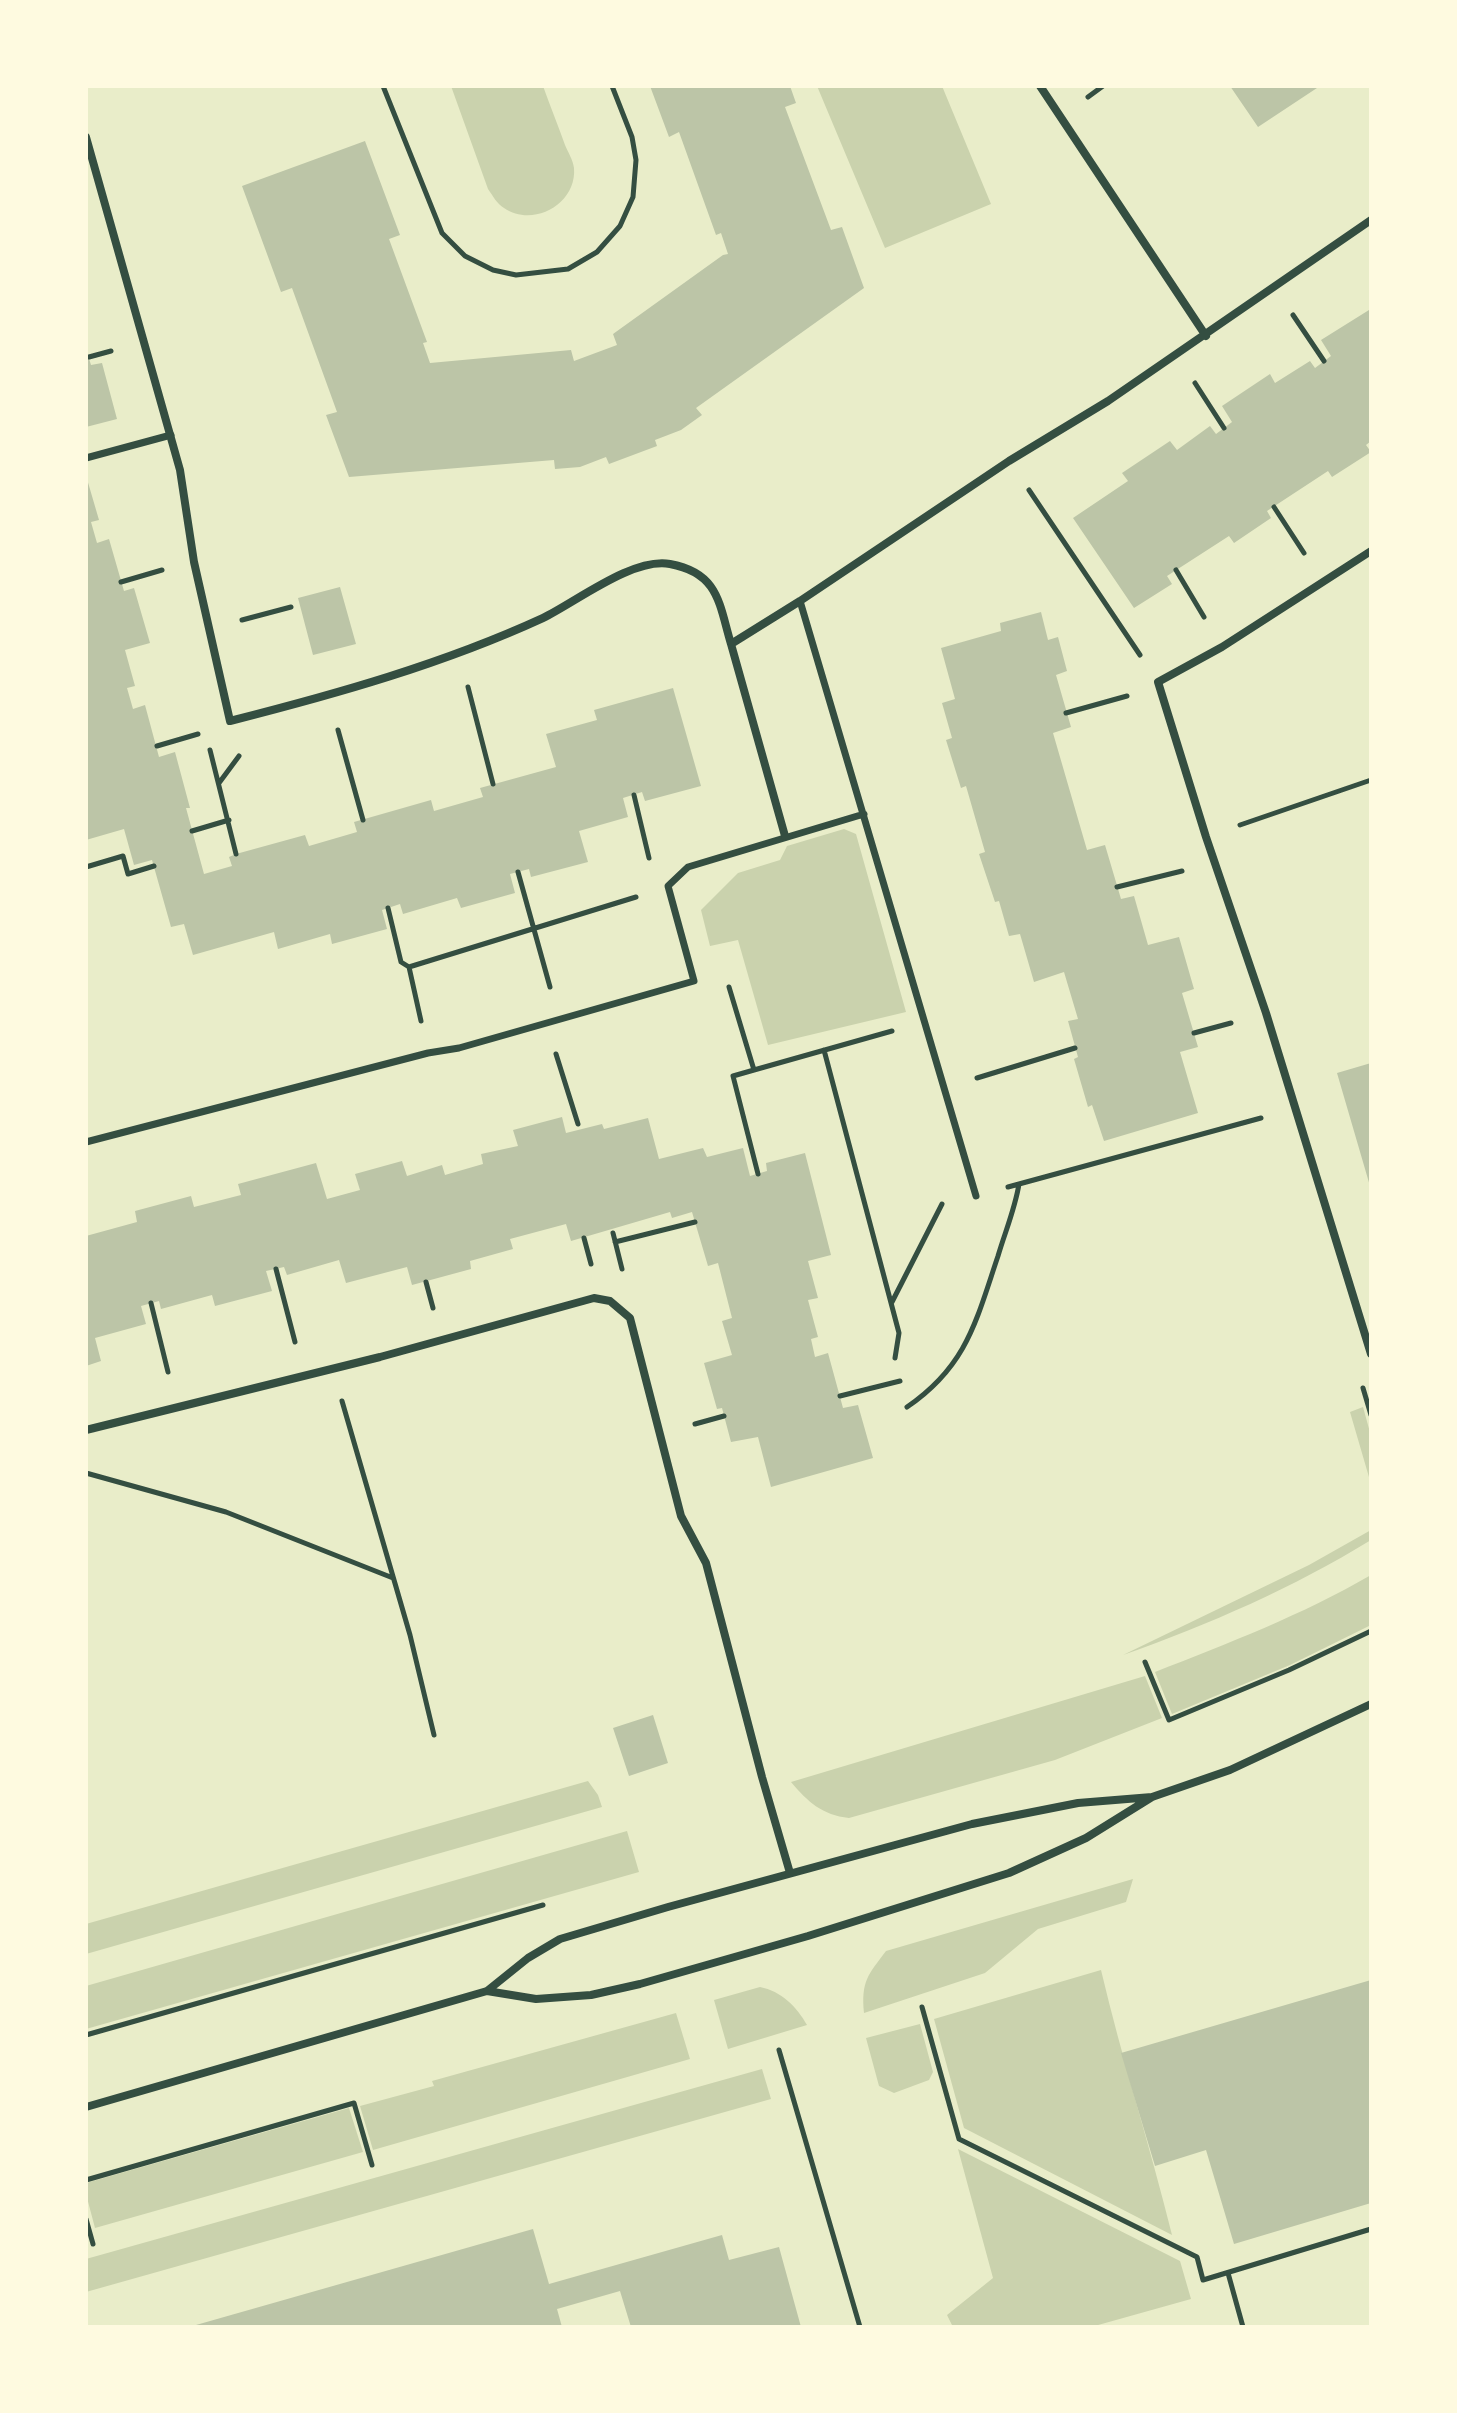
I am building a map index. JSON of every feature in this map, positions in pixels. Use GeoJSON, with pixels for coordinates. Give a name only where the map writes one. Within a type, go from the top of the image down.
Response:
{"type":"FeatureCollection","features":[{"type":"Feature","properties":{"kind":"street"},"geometry":{"type":"LineString","coordinates":[[1040,86],[1206,336]]}},
{"type":"Feature","properties":{"kind":"street"},"geometry":{"type":"LineString","coordinates":[[86,137],[180,470],[194,562],[230,721],[425,665],[543,617],[627,571],[669,563],[695,573],[715,589],[785,836]]}},
{"type":"Feature","properties":{"kind":"street"},"geometry":{"type":"LineString","coordinates":[[731,644],[1009,461],[1108,401],[1371,220]]}},
{"type":"Feature","properties":{"kind":"street"},"geometry":{"type":"LineString","coordinates":[[86,458],[171,435]]}},
{"type":"Feature","properties":{"kind":"street"},"geometry":{"type":"LineString","coordinates":[[1371,551],[1159,685],[1206,837],[1266,1013],[1371,1354]]}},
{"type":"Feature","properties":{"kind":"street"},"geometry":{"type":"LineString","coordinates":[[800,601],[976,1196]]}},
{"type":"Feature","properties":{"kind":"street"},"geometry":{"type":"LineString","coordinates":[[86,1142],[428,1053],[459,1048],[694,981],[668,886],[688,867],[864,814]]}},
{"type":"Feature","properties":{"kind":"street"},"geometry":{"type":"LineString","coordinates":[[86,1430],[332,1369],[594,1298],[610,1301],[630,1318],[681,1516],[706,1563],[790,1873]]}},
{"type":"Feature","properties":{"kind":"street"},"geometry":{"type":"LineString","coordinates":[[487,1991],[536,1999],[591,1995],[686,1972],[1009,1873],[1086,1838],[1152,1797],[1230,1770],[1371,1704]]}},
{"type":"Feature","properties":{"kind":"street"},"geometry":{"type":"LineString","coordinates":[[86,2107],[487,1991],[528,1958],[560,1939],[972,1824],[1078,1803],[1152,1797]]}},
{"type":"Feature","properties":{"kind":"path"},"geometry":{"type":"LineString","coordinates":[[383,86],[442,233],[465,256],[493,270],[516,275],[568,269],[597,252],[620,226],[633,197],[636,160],[632,137],[612,86]]}},
{"type":"Feature","properties":{"kind":"path"},"geometry":{"type":"LineString","coordinates":[[1094,93],[1103,86]]}},
{"type":"Feature","properties":{"kind":"path"},"geometry":{"type":"LineString","coordinates":[[1285,303],[1324,361]]}},
{"type":"Feature","properties":{"kind":"path"},"geometry":{"type":"LineString","coordinates":[[1194,382],[1224,428]]}},
{"type":"Feature","properties":{"kind":"path"},"geometry":{"type":"LineString","coordinates":[[1009,461],[1159,685],[1066,713]]}},
{"type":"Feature","properties":{"kind":"path"},"geometry":{"type":"LineString","coordinates":[[1274,507],[1322,582]]}},
{"type":"Feature","properties":{"kind":"path"},"geometry":{"type":"LineString","coordinates":[[1176,570],[1222,647]]}},
{"type":"Feature","properties":{"kind":"path"},"geometry":{"type":"LineString","coordinates":[[210,629],[291,607]]}},
{"type":"Feature","properties":{"kind":"path"},"geometry":{"type":"LineString","coordinates":[[458,652],[493,784]]}},
{"type":"Feature","properties":{"kind":"path"},"geometry":{"type":"LineString","coordinates":[[328,694],[363,820]]}},
{"type":"Feature","properties":{"kind":"path"},"geometry":{"type":"LineString","coordinates":[[157,746],[205,732]]}},
{"type":"Feature","properties":{"kind":"path"},"geometry":{"type":"LineString","coordinates":[[208,745],[236,854]]}},
{"type":"Feature","properties":{"kind":"path"},"geometry":{"type":"LineString","coordinates":[[1206,837],[1371,780]]}},
{"type":"Feature","properties":{"kind":"path"},"geometry":{"type":"LineString","coordinates":[[634,795],[651,864]]}},
{"type":"Feature","properties":{"kind":"path"},"geometry":{"type":"LineString","coordinates":[[192,831],[229,820]]}},
{"type":"Feature","properties":{"kind":"path"},"geometry":{"type":"LineString","coordinates":[[86,867],[123,856],[128,874],[154,866]]}},
{"type":"Feature","properties":{"kind":"path"},"geometry":{"type":"LineString","coordinates":[[1117,887],[1215,863]]}},
{"type":"Feature","properties":{"kind":"path"},"geometry":{"type":"LineString","coordinates":[[518,872],[559,1019]]}},
{"type":"Feature","properties":{"kind":"path"},"geometry":{"type":"LineString","coordinates":[[409,967],[668,886]]}},
{"type":"Feature","properties":{"kind":"path"},"geometry":{"type":"LineString","coordinates":[[388,908],[401,962],[409,967],[428,1053]]}},
{"type":"Feature","properties":{"kind":"path"},"geometry":{"type":"LineString","coordinates":[[694,981],[725,974],[754,1070]]}},
{"type":"Feature","properties":{"kind":"path"},"geometry":{"type":"LineString","coordinates":[[758,1174],[733,1076],[924,1021]]}},
{"type":"Feature","properties":{"kind":"path"},"geometry":{"type":"LineString","coordinates":[[945,1088],[1075,1048]]}},
{"type":"Feature","properties":{"kind":"path"},"geometry":{"type":"LineString","coordinates":[[824,1050],[899,1333],[895,1358]]}},
{"type":"Feature","properties":{"kind":"path"},"geometry":{"type":"LineString","coordinates":[[556,1055],[578,1124]]}},
{"type":"Feature","properties":{"kind":"path"},"geometry":{"type":"LineString","coordinates":[[976,1196],[1295,1109]]}},
{"type":"Feature","properties":{"kind":"path"},"geometry":{"type":"LineString","coordinates":[[892,1303],[948,1194],[956,1183],[971,1176]]}},
{"type":"Feature","properties":{"kind":"path"},"geometry":{"type":"LineString","coordinates":[[907,1407],[941,1379],[973,1331],[1019,1184]]}},
{"type":"Feature","properties":{"kind":"path"},"geometry":{"type":"LineString","coordinates":[[613,1233],[615,1242],[695,1222]]}},
{"type":"Feature","properties":{"kind":"path"},"geometry":{"type":"LineString","coordinates":[[276,1269],[304,1376]]}},
{"type":"Feature","properties":{"kind":"path"},"geometry":{"type":"LineString","coordinates":[[151,1303],[177,1408]]}},
{"type":"Feature","properties":{"kind":"path"},"geometry":{"type":"LineString","coordinates":[[332,1369],[410,1635],[434,1735]]}},
{"type":"Feature","properties":{"kind":"path"},"geometry":{"type":"LineString","coordinates":[[840,1396],[900,1381]]}},
{"type":"Feature","properties":{"kind":"path"},"geometry":{"type":"LineString","coordinates":[[1363,1387],[1371,1415]]}},
{"type":"Feature","properties":{"kind":"path"},"geometry":{"type":"LineString","coordinates":[[690,1425],[724,1416]]}},
{"type":"Feature","properties":{"kind":"path"},"geometry":{"type":"LineString","coordinates":[[86,1473],[226,1512],[394,1579]]}},
{"type":"Feature","properties":{"kind":"path"},"geometry":{"type":"LineString","coordinates":[[1145,1662],[1169,1720],[1289,1670],[1371,1631]]}},
{"type":"Feature","properties":{"kind":"path"},"geometry":{"type":"LineString","coordinates":[[86,2035],[552,1902]]}},
{"type":"Feature","properties":{"kind":"path"},"geometry":{"type":"LineString","coordinates":[[922,2007],[959,2139],[1197,2257],[1203,2280],[1371,2229]]}},
{"type":"Feature","properties":{"kind":"path"},"geometry":{"type":"LineString","coordinates":[[779,2050],[860,2327]]}},
{"type":"Feature","properties":{"kind":"path"},"geometry":{"type":"LineString","coordinates":[[86,2180],[354,2103],[372,2165]]}},
{"type":"Feature","properties":{"kind":"path"},"geometry":{"type":"LineString","coordinates":[[86,2219],[93,2244]]}},
{"type":"Feature","properties":{"kind":"path"},"geometry":{"type":"LineString","coordinates":[[1228,2273],[1243,2327]]}},
{"type":"Feature","properties":{"kind":"green space"},"geometry":{"type":"Polygon","coordinates":[[[451,86],[543,86],[574,168],[573,181],[561,202],[540,214],[528,215],[515,214],[499,204],[488,189],[451,86]]]}},
{"type":"Feature","properties":{"kind":"green space"},"geometry":{"type":"Polygon","coordinates":[[[817,86],[942,86],[991,204],[885,248],[817,86]]]}},
{"type":"Feature","properties":{"kind":"green space"},"geometry":{"type":"Polygon","coordinates":[[[844,829],[856,834],[906,1012],[768,1045],[738,940],[710,946],[701,910],[738,873],[780,860],[787,846],[844,829]]]}},
{"type":"Feature","properties":{"kind":"green space"},"geometry":{"type":"Polygon","coordinates":[[[1363,1407],[1371,1436],[1371,1484],[1350,1412],[1363,1407]]]}},
{"type":"Feature","properties":{"kind":"green space"},"geometry":{"type":"Polygon","coordinates":[[[1371,1530],[1371,1540],[1281,1589],[1219,1618],[1123,1655],[1309,1565],[1371,1530]]]}},
{"type":"Feature","properties":{"kind":"green space"},"geometry":{"type":"Polygon","coordinates":[[[1371,1575],[1371,1625],[1290,1665],[1172,1714],[1155,1672],[1292,1616],[1371,1575]]]}},
{"type":"Feature","properties":{"kind":"green space"},"geometry":{"type":"Polygon","coordinates":[[[1145,1676],[1162,1718],[1055,1760],[849,1818],[816,1806],[791,1782],[1145,1676]]]}},
{"type":"Feature","properties":{"kind":"green space"},"geometry":{"type":"Polygon","coordinates":[[[588,1781],[602,1807],[86,1954],[86,1924],[588,1781]]]}},
{"type":"Feature","properties":{"kind":"green space"},"geometry":{"type":"Polygon","coordinates":[[[627,1831],[639,1872],[86,2029],[86,1986],[627,1831]]]}},
{"type":"Feature","properties":{"kind":"green space"},"geometry":{"type":"Polygon","coordinates":[[[1133,1879],[1126,1902],[1038,1929],[985,1973],[864,2013],[867,1979],[886,1951],[1133,1879]]]}},
{"type":"Feature","properties":{"kind":"green space"},"geometry":{"type":"Polygon","coordinates":[[[1101,1970],[1172,2235],[964,2128],[934,2019],[1101,1970]]]}},
{"type":"Feature","properties":{"kind":"green space"},"geometry":{"type":"Polygon","coordinates":[[[760,1987],[788,2001],[807,2025],[728,2049],[714,2000],[760,1987]]]}},
{"type":"Feature","properties":{"kind":"green space"},"geometry":{"type":"Polygon","coordinates":[[[676,2013],[690,2059],[373,2150],[360,2106],[434,2086],[432,2081],[676,2013]]]}},
{"type":"Feature","properties":{"kind":"green space"},"geometry":{"type":"Polygon","coordinates":[[[920,2024],[933,2072],[929,2080],[894,2093],[879,2086],[866,2038],[920,2024]]]}},
{"type":"Feature","properties":{"kind":"green space"},"geometry":{"type":"Polygon","coordinates":[[[762,2069],[771,2099],[86,2292],[86,2259],[762,2069]]]}},
{"type":"Feature","properties":{"kind":"green space"},"geometry":{"type":"Polygon","coordinates":[[[349,2108],[363,2152],[95,2228],[86,2183],[349,2108]]]}},
{"type":"Feature","properties":{"kind":"green space"},"geometry":{"type":"Polygon","coordinates":[[[958,2149],[1180,2261],[1191,2299],[1091,2327],[953,2327],[947,2315],[993,2278],[958,2149]]]}},
{"type":"Feature","properties":{"kind":"building"},"geometry":{"type":"Polygon","coordinates":[[[650,86],[790,86],[796,103],[785,107],[831,230],[842,227],[864,288],[696,408],[702,415],[681,430],[655,440],[657,446],[609,464],[606,457],[580,467],[555,469],[554,460],[349,477],[326,415],[337,412],[292,288],[281,292],[242,186],[365,141],[400,235],[389,239],[427,342],[423,343],[430,363],[571,350],[574,361],[617,345],[613,334],[728,254],[721,233],[716,235],[679,132],[669,137],[650,86]]]}},
{"type":"Feature","properties":{"kind":"building"},"geometry":{"type":"Polygon","coordinates":[[[1230,86],[1320,86],[1258,127],[1230,86]]]}},
{"type":"Feature","properties":{"kind":"building"},"geometry":{"type":"Polygon","coordinates":[[[1369,310],[1371,441],[1366,445],[1371,452],[1332,477],[1328,471],[1267,511],[1271,518],[1234,543],[1229,536],[1167,576],[1172,584],[1134,608],[1073,518],[1128,481],[1122,473],[1170,441],[1177,450],[1210,426],[1216,434],[1232,422],[1222,406],[1270,374],[1275,383],[1310,361],[1315,368],[1331,356],[1321,340],[1369,310]]]}},
{"type":"Feature","properties":{"kind":"building"},"geometry":{"type":"Polygon","coordinates":[[[86,349],[91,365],[102,363],[117,419],[86,427],[86,349]]]}},
{"type":"Feature","properties":{"kind":"building"},"geometry":{"type":"Polygon","coordinates":[[[87,479],[99,520],[91,522],[97,543],[109,539],[124,591],[134,588],[150,643],[125,650],[135,686],[127,688],[133,709],[145,705],[159,757],[175,752],[204,874],[232,866],[229,857],[236,854],[305,835],[309,846],[357,832],[354,822],[431,800],[434,811],[483,797],[480,788],[556,767],[546,734],[597,720],[594,710],[673,688],[701,786],[645,801],[642,792],[623,798],[628,817],[579,831],[588,862],[531,877],[529,869],[510,874],[515,893],[461,908],[457,898],[403,914],[400,904],[382,910],[387,929],[332,944],[330,934],[278,949],[274,932],[193,955],[184,924],[171,927],[152,860],[134,865],[124,829],[86,840],[87,479]]]}},
{"type":"Feature","properties":{"kind":"building"},"geometry":{"type":"Polygon","coordinates":[[[340,587],[356,644],[313,655],[298,598],[340,587]]]}},
{"type":"Feature","properties":{"kind":"building"},"geometry":{"type":"Polygon","coordinates":[[[1041,612],[1048,640],[1058,637],[1067,671],[1056,675],[1071,727],[1053,733],[1087,850],[1105,845],[1121,899],[1134,896],[1148,945],[1179,937],[1194,989],[1182,993],[1198,1047],[1180,1052],[1198,1113],[1104,1141],[1092,1105],[1088,1107],[1074,1059],[1078,1057],[1068,1021],[1078,1019],[1064,972],[1034,982],[1020,934],[1009,936],[999,901],[995,902],[979,854],[985,852],[966,786],[961,788],[946,740],[952,738],[942,703],[955,699],[941,648],[1001,631],[1000,623],[1041,612]]]}},
{"type":"Feature","properties":{"kind":"building"},"geometry":{"type":"Polygon","coordinates":[[[1371,1063],[1371,1186],[1370,1186],[1337,1073],[1371,1063]]]}},
{"type":"Feature","properties":{"kind":"building"},"geometry":{"type":"Polygon","coordinates":[[[562,1117],[566,1133],[602,1124],[604,1129],[648,1118],[659,1159],[703,1148],[707,1157],[743,1148],[750,1176],[767,1171],[766,1163],[805,1153],[831,1255],[808,1261],[818,1298],[808,1300],[818,1337],[811,1339],[815,1357],[828,1353],[843,1408],[858,1405],[873,1458],[771,1487],[758,1437],[731,1442],[722,1408],[717,1409],[704,1363],[732,1355],[722,1321],[732,1318],[718,1263],[708,1266],[692,1212],[672,1218],[670,1212],[571,1241],[566,1224],[510,1239],[513,1249],[470,1261],[471,1269],[412,1285],[407,1267],[346,1283],[339,1260],[287,1275],[284,1267],[266,1271],[272,1291],[215,1306],[212,1295],[161,1309],[159,1301],[141,1306],[146,1324],[95,1338],[101,1361],[86,1366],[86,1236],[137,1222],[135,1211],[191,1196],[194,1207],[241,1195],[238,1184],[316,1163],[327,1199],[360,1190],[355,1174],[402,1161],[407,1176],[442,1165],[445,1175],[483,1164],[481,1154],[518,1146],[513,1130],[562,1117]]]}},
{"type":"Feature","properties":{"kind":"building"},"geometry":{"type":"Polygon","coordinates":[[[653,1715],[668,1763],[629,1776],[613,1728],[653,1715]]]}},
{"type":"Feature","properties":{"kind":"building"},"geometry":{"type":"Polygon","coordinates":[[[1371,1980],[1371,2203],[1234,2244],[1206,2150],[1155,2166],[1121,2053],[1371,1980]]]}},
{"type":"Feature","properties":{"kind":"building"},"geometry":{"type":"Polygon","coordinates":[[[533,2229],[549,2284],[722,2235],[729,2260],[779,2247],[801,2327],[631,2327],[620,2291],[557,2309],[562,2327],[189,2327],[533,2229]]]}}]}
